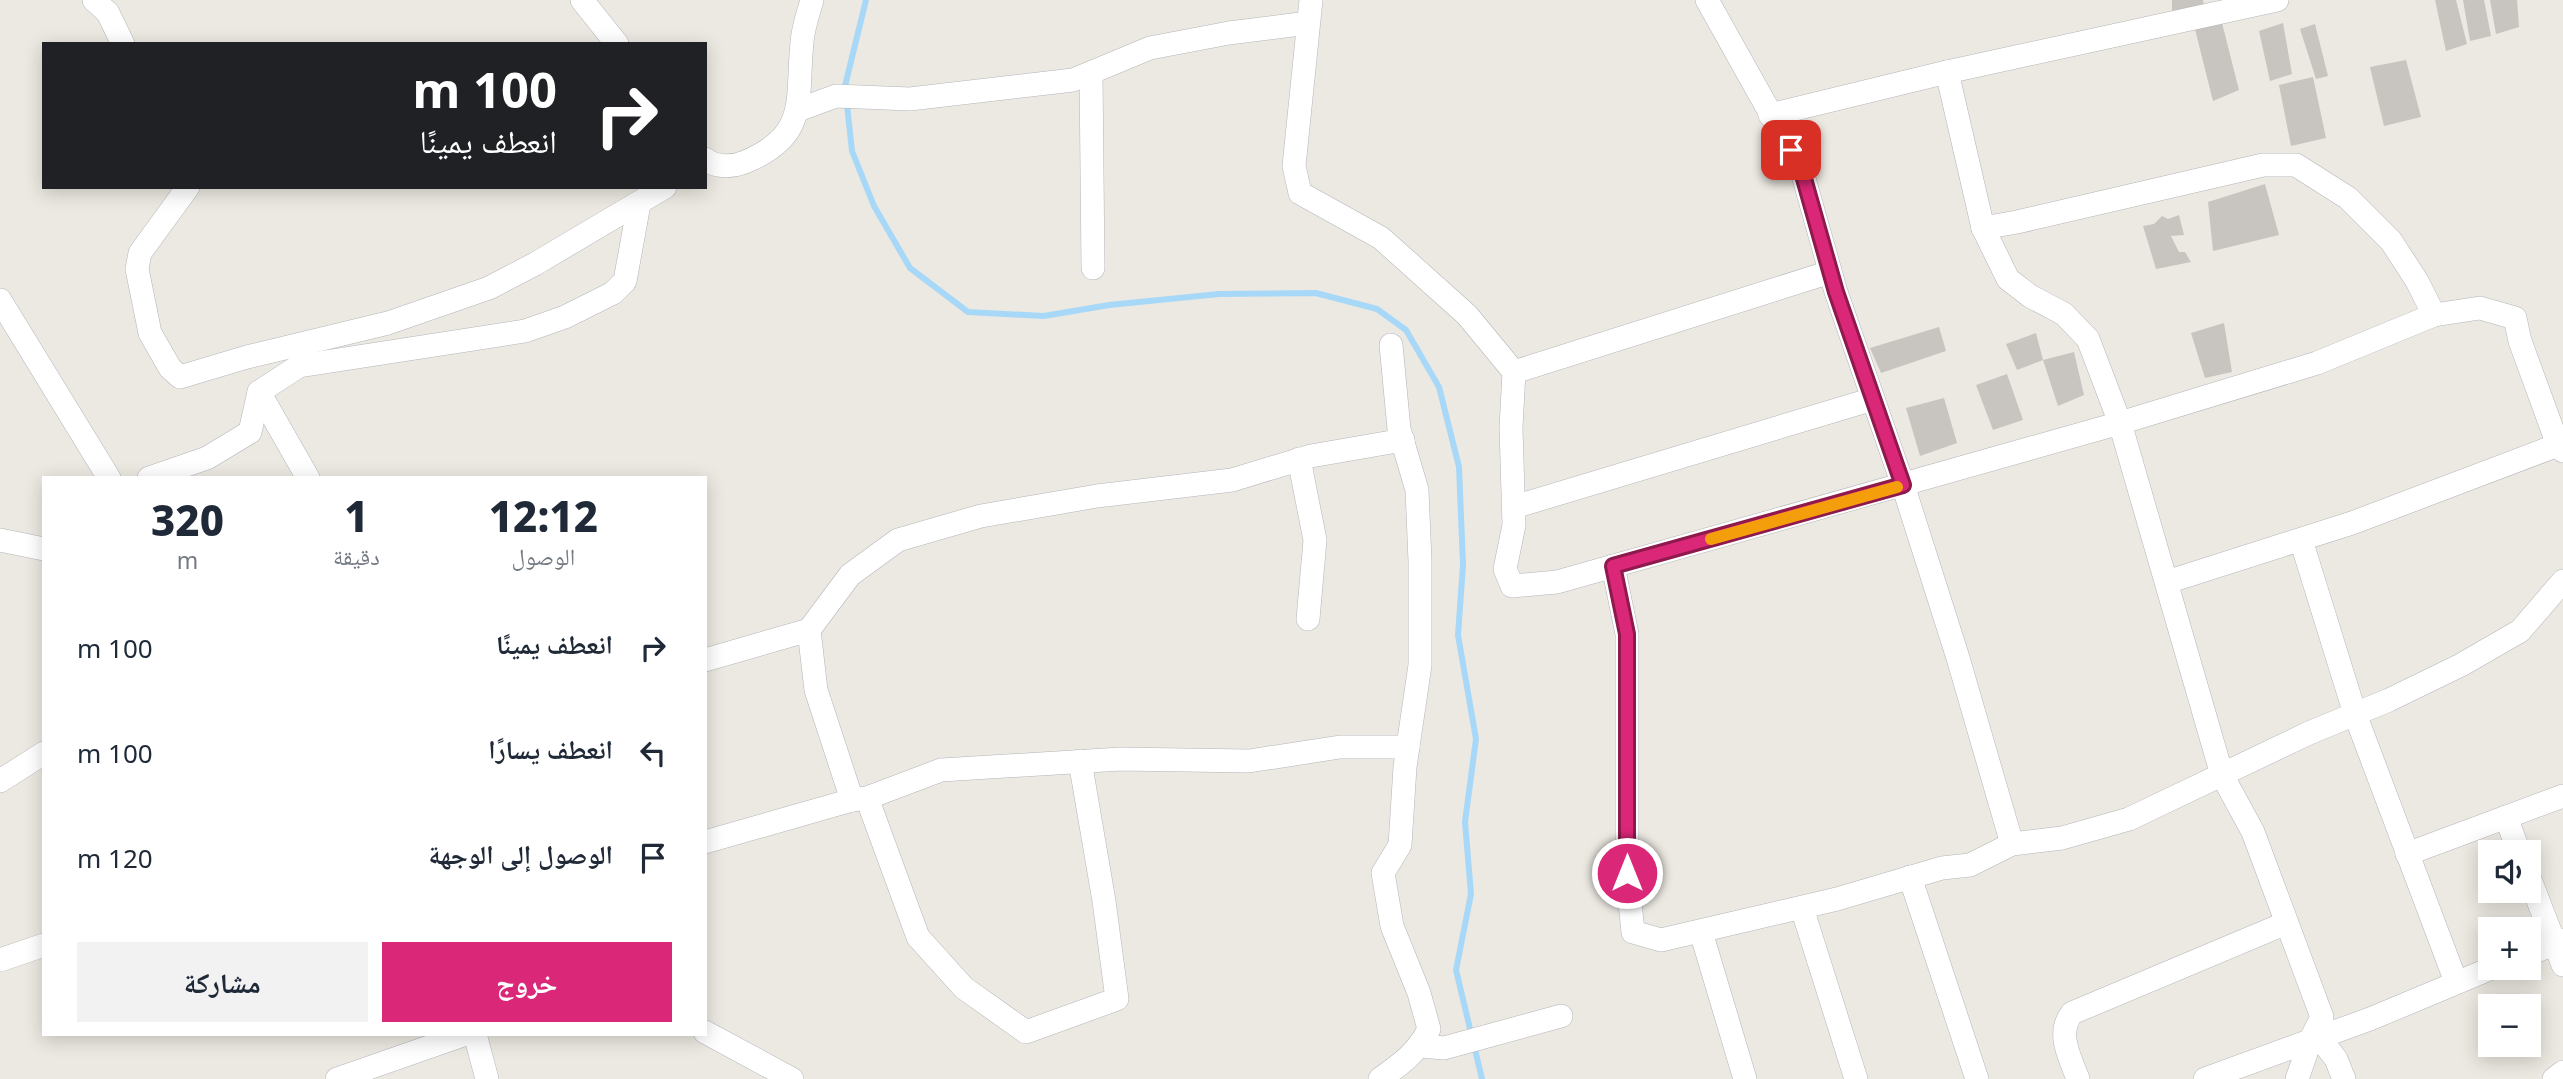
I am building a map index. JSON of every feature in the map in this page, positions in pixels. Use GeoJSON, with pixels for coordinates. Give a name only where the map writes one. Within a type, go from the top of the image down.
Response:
{"type":"FeatureCollection","features":[{"type":"Feature","properties":{"kind":"street"},"geometry":{"type":"LineString","coordinates":[[94,0],[108,13],[122,42]]}},
{"type":"Feature","properties":{"kind":"street"},"geometry":{"type":"LineString","coordinates":[[582,0],[615,42]]}},
{"type":"Feature","properties":{"kind":"street"},"geometry":{"type":"LineString","coordinates":[[707,161],[718,166],[743,163],[765,152],[786,134],[794,123],[798,110],[802,39],[812,0]]}},
{"type":"Feature","properties":{"kind":"street"},"geometry":{"type":"LineString","coordinates":[[1311,0],[1294,166],[1300,193],[1381,238],[1467,315],[1514,372],[1511,428],[1514,525],[1505,569],[1512,586],[1557,582],[2120,423],[2318,362],[2434,315],[2480,309],[2515,318],[2520,341],[2561,448],[2352,523],[2167,582]]}},
{"type":"Feature","properties":{"kind":"street"},"geometry":{"type":"LineString","coordinates":[[1707,0],[1801,168],[1830,272],[1903,485],[1958,658],[2012,844]]}},
{"type":"Feature","properties":{"kind":"street"},"geometry":{"type":"LineString","coordinates":[[1770,115],[1947,72],[2277,0]]}},
{"type":"Feature","properties":{"kind":"street"},"geometry":{"type":"LineString","coordinates":[[798,110],[836,96],[910,99],[1073,80],[1150,48],[1229,33],[1308,23]]}},
{"type":"Feature","properties":{"kind":"street"},"geometry":{"type":"LineString","coordinates":[[1947,72],[1983,228],[2008,279],[2030,296],[2064,314],[2088,339],[2120,423],[2222,775],[2253,832],[2322,1017],[2297,1079]]}},
{"type":"Feature","properties":{"kind":"street"},"geometry":{"type":"LineString","coordinates":[[1091,74],[1093,268]]}},
{"type":"Feature","properties":{"kind":"street"},"geometry":{"type":"LineString","coordinates":[[1983,228],[2263,165],[2296,165],[2348,198],[2390,241],[2417,281],[2434,315]]}},
{"type":"Feature","properties":{"kind":"street"},"geometry":{"type":"LineString","coordinates":[[187,189],[140,253],[137,269],[150,334],[170,368],[180,377],[388,323],[489,288],[663,189]]}},
{"type":"Feature","properties":{"kind":"street"},"geometry":{"type":"LineString","coordinates":[[155,476],[207,458],[250,432],[260,392],[299,366],[525,331],[565,317],[613,293],[625,281],[639,204]]}},
{"type":"Feature","properties":{"kind":"street"},"geometry":{"type":"LineString","coordinates":[[1514,372],[1830,272]]}},
{"type":"Feature","properties":{"kind":"street"},"geometry":{"type":"LineString","coordinates":[[0,300],[107,476]]}},
{"type":"Feature","properties":{"kind":"street"},"geometry":{"type":"LineString","coordinates":[[1380,1079],[1421,1046],[1429,1028],[1419,992],[1392,926],[1383,873],[1401,845],[1408,747],[1420,665],[1417,490],[1399,429],[1391,345]]}},
{"type":"Feature","properties":{"kind":"street"},"geometry":{"type":"LineString","coordinates":[[260,392],[307,476]]}},
{"type":"Feature","properties":{"kind":"street"},"geometry":{"type":"LineString","coordinates":[[1514,507],[1873,398]]}},
{"type":"Feature","properties":{"kind":"street"},"geometry":{"type":"LineString","coordinates":[[707,659],[809,630],[850,575],[898,540],[981,516],[1097,496],[1232,480],[1299,459],[1402,440]]}},
{"type":"Feature","properties":{"kind":"street"},"geometry":{"type":"LineString","coordinates":[[1299,459],[1315,540],[1308,619]]}},
{"type":"Feature","properties":{"kind":"street"},"geometry":{"type":"LineString","coordinates":[[0,540],[42,549]]}},
{"type":"Feature","properties":{"kind":"street"},"geometry":{"type":"LineString","coordinates":[[2301,540],[2355,714],[2456,982]]}},
{"type":"Feature","properties":{"kind":"street"},"geometry":{"type":"LineString","coordinates":[[1613,566],[1627,634],[1627,873],[1633,932],[1661,940],[1802,908],[1942,868],[1970,864],[2012,844],[2062,838],[2129,819],[2461,665],[2520,631],[2563,580]]}},
{"type":"Feature","properties":{"kind":"street"},"geometry":{"type":"LineString","coordinates":[[809,630],[816,690],[918,937],[964,988],[1026,1032],[1117,999],[1104,901],[1080,761]]}},
{"type":"Feature","properties":{"kind":"street"},"geometry":{"type":"LineString","coordinates":[[707,841],[859,799],[941,769],[1121,759],[1249,761],[1340,747],[1408,747]]}},
{"type":"Feature","properties":{"kind":"street"},"geometry":{"type":"LineString","coordinates":[[0,781],[42,754]]}},
{"type":"Feature","properties":{"kind":"street"},"geometry":{"type":"LineString","coordinates":[[2407,853],[2563,796]]}},
{"type":"Feature","properties":{"kind":"street"},"geometry":{"type":"LineString","coordinates":[[2506,817],[2515,840]]}},
{"type":"Feature","properties":{"kind":"street"},"geometry":{"type":"LineString","coordinates":[[1910,877],[1977,1079]]}},
{"type":"Feature","properties":{"kind":"street"},"geometry":{"type":"LineString","coordinates":[[2540,903],[2560,950],[2541,952]]}},
{"type":"Feature","properties":{"kind":"street"},"geometry":{"type":"LineString","coordinates":[[1802,908],[1856,1079]]}},
{"type":"Feature","properties":{"kind":"street"},"geometry":{"type":"LineString","coordinates":[[2078,1079],[2063,1039],[2066,1021],[2072,1013],[2286,923]]}},
{"type":"Feature","properties":{"kind":"street"},"geometry":{"type":"LineString","coordinates":[[1701,932],[1745,1079]]}},
{"type":"Feature","properties":{"kind":"street"},"geometry":{"type":"LineString","coordinates":[[0,960],[42,947]]}},
{"type":"Feature","properties":{"kind":"street"},"geometry":{"type":"LineString","coordinates":[[2205,1079],[2370,1019],[2478,973]]}},
{"type":"Feature","properties":{"kind":"street"},"geometry":{"type":"LineString","coordinates":[[1421,1046],[1444,1048],[1561,1016]]}},
{"type":"Feature","properties":{"kind":"street"},"geometry":{"type":"LineString","coordinates":[[707,1032],[792,1079]]}},
{"type":"Feature","properties":{"kind":"street"},"geometry":{"type":"LineString","coordinates":[[337,1079],[460,1036]]}},
{"type":"Feature","properties":{"kind":"street"},"geometry":{"type":"LineString","coordinates":[[476,1036],[488,1079]]}},
{"type":"Feature","properties":{"kind":"street"},"geometry":{"type":"LineString","coordinates":[[2311,1039],[2322,1041],[2336,1059],[2344,1079]]}},
{"type":"Feature","properties":{"kind":"street"},"geometry":{"type":"LineString","coordinates":[[2554,1079],[2563,1072]]}},
{"type":"Feature","properties":{"kind":"building"},"geometry":{"type":"Polygon","coordinates":[[[2172,0],[2203,0],[2204,5],[2172,12],[2172,0]]]}},
{"type":"Feature","properties":{"kind":"building"},"geometry":{"type":"Polygon","coordinates":[[[2435,0],[2456,0],[2467,44],[2446,51],[2435,0]]]}},
{"type":"Feature","properties":{"kind":"building"},"geometry":{"type":"Polygon","coordinates":[[[2463,0],[2484,0],[2491,36],[2470,41],[2463,0]]]}},
{"type":"Feature","properties":{"kind":"building"},"geometry":{"type":"Polygon","coordinates":[[[2490,0],[2517,0],[2519,27],[2496,34],[2490,0]]]}},
{"type":"Feature","properties":{"kind":"building"},"geometry":{"type":"Polygon","coordinates":[[[2222,23],[2239,90],[2213,101],[2195,29],[2222,23]]]}},
{"type":"Feature","properties":{"kind":"building"},"geometry":{"type":"Polygon","coordinates":[[[2283,23],[2292,74],[2270,81],[2259,31],[2283,23]]]}},
{"type":"Feature","properties":{"kind":"building"},"geometry":{"type":"Polygon","coordinates":[[[2315,24],[2328,76],[2316,79],[2300,29],[2315,24]]]}},
{"type":"Feature","properties":{"kind":"building"},"geometry":{"type":"Polygon","coordinates":[[[2406,60],[2421,117],[2384,126],[2370,67],[2406,60]]]}},
{"type":"Feature","properties":{"kind":"building"},"geometry":{"type":"Polygon","coordinates":[[[2313,77],[2326,138],[2291,146],[2279,85],[2313,77]]]}},
{"type":"Feature","properties":{"kind":"building"},"geometry":{"type":"Polygon","coordinates":[[[2265,184],[2279,235],[2213,251],[2208,202],[2265,184]]]}},
{"type":"Feature","properties":{"kind":"building"},"geometry":{"type":"Polygon","coordinates":[[[2179,215],[2184,235],[2171,236],[2179,252],[2185,252],[2191,262],[2156,269],[2143,226],[2154,224],[2162,216],[2168,219],[2179,215]]]}},
{"type":"Feature","properties":{"kind":"building"},"geometry":{"type":"Polygon","coordinates":[[[2224,323],[2232,372],[2205,378],[2191,333],[2224,323]]]}},
{"type":"Feature","properties":{"kind":"building"},"geometry":{"type":"Polygon","coordinates":[[[1939,327],[1946,351],[1881,373],[1870,348],[1939,327]]]}},
{"type":"Feature","properties":{"kind":"building"},"geometry":{"type":"Polygon","coordinates":[[[2036,333],[2043,360],[2017,370],[2006,344],[2036,333]]]}},
{"type":"Feature","properties":{"kind":"building"},"geometry":{"type":"Polygon","coordinates":[[[2074,352],[2084,395],[2058,406],[2043,360],[2074,352]]]}},
{"type":"Feature","properties":{"kind":"building"},"geometry":{"type":"Polygon","coordinates":[[[2007,374],[2023,420],[1993,430],[1976,385],[2007,374]]]}},
{"type":"Feature","properties":{"kind":"building"},"geometry":{"type":"Polygon","coordinates":[[[1944,398],[1957,443],[1920,456],[1906,408],[1944,398]]]}},
{"type":"Feature","properties":{"kind":"waterway"},"geometry":{"type":"LineString","coordinates":[[866,0],[845,86],[852,151],[874,206],[910,268],[968,312],[1044,316],[1109,305],[1219,294],[1316,293],[1377,309],[1406,330],[1439,387],[1459,467],[1463,565],[1458,635],[1476,739],[1465,822],[1471,894],[1456,970],[1482,1079]]}},
{"type":"Feature","properties":{"kind":"slow traffic"},"geometry":{"type":"LineString","coordinates":[[1711,539],[1897,487]]}},
{"type":"Feature","properties":{"kind":"route"},"geometry":{"type":"LineString","coordinates":[[1627,873],[1627,634],[1613,566],[1903,485],[1836,292],[1801,168],[1791,150]]}}]}
